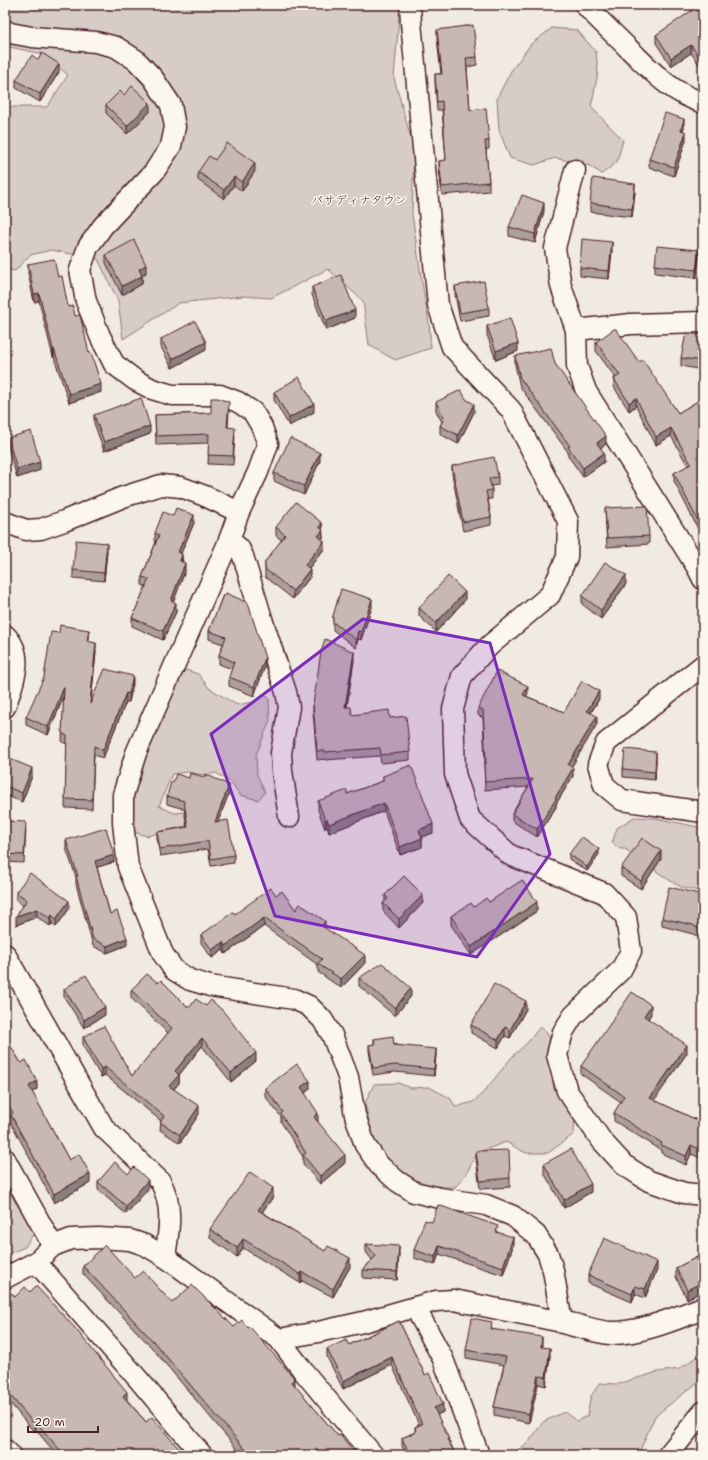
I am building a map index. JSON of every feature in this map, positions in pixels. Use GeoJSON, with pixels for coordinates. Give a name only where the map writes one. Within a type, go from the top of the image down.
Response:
{"type":"FeatureCollection","features":[{"type":"Feature","properties":{"kind":"street"},"geometry":{"type":"LineString","coordinates":[[410,5],[411,30],[438,305],[452,348],[511,410],[568,521],[567,557],[550,595],[490,646],[462,676],[453,709],[455,774],[470,819],[510,855],[604,893],[626,918],[631,951],[621,970],[573,1016],[563,1032],[557,1055],[567,1091],[602,1141],[624,1165],[649,1181],[684,1193],[703,1195]]}},
{"type":"Feature","properties":{"kind":"street"},"geometry":{"type":"LineString","coordinates":[[585,5],[667,85],[690,98],[703,103]]}},
{"type":"Feature","properties":{"kind":"street"},"geometry":{"type":"LineString","coordinates":[[5,30],[32,37],[96,42],[116,47],[136,60],[153,78],[171,105],[175,127],[171,146],[154,172],[104,226],[88,247],[80,270],[86,301],[100,336],[114,364],[135,380],[152,389],[172,395],[220,394],[238,402],[253,412],[262,427],[268,444],[258,472],[239,512],[229,540],[136,753],[123,795],[123,823],[128,867],[164,954],[174,970],[190,980],[210,986],[294,999],[309,1006],[322,1019],[332,1035],[348,1077],[355,1115],[365,1145],[379,1165],[397,1181],[414,1192],[440,1198],[486,1205],[513,1216],[536,1235],[548,1254],[553,1270],[562,1322]]}},
{"type":"Feature","properties":{"kind":"street"},"geometry":{"type":"LineString","coordinates":[[575,170],[555,248],[561,286],[576,330],[577,366],[586,391],[703,579]]}},
{"type":"Feature","properties":{"kind":"street"},"geometry":{"type":"LineString","coordinates":[[576,330],[631,324],[703,322]]}},
{"type":"Feature","properties":{"kind":"street"},"geometry":{"type":"LineString","coordinates":[[5,522],[26,530],[41,529],[123,497],[161,485],[181,487],[205,496],[239,512]]}},
{"type":"Feature","properties":{"kind":"street"},"geometry":{"type":"LineString","coordinates":[[229,540],[239,548],[243,556],[286,692],[289,706],[281,753],[282,771],[289,818]]}},
{"type":"Feature","properties":{"kind":"street"},"geometry":{"type":"LineString","coordinates":[[5,635],[10,639],[15,650],[17,664],[5,707]]}},
{"type":"Feature","properties":{"kind":"street"},"geometry":{"type":"LineString","coordinates":[[703,665],[606,743],[598,764],[604,785],[622,800],[703,812]]}},
{"type":"Feature","properties":{"kind":"street"},"geometry":{"type":"LineString","coordinates":[[5,954],[104,1128],[160,1182],[166,1192],[170,1224],[165,1257]]}},
{"type":"Feature","properties":{"kind":"street"},"geometry":{"type":"LineString","coordinates":[[5,1159],[53,1246]]}},
{"type":"Feature","properties":{"kind":"street"},"geometry":{"type":"LineString","coordinates":[[5,1278],[36,1262],[53,1246],[71,1239],[99,1238],[130,1240],[145,1246],[165,1257],[279,1339],[304,1372],[373,1455]]}},
{"type":"Feature","properties":{"kind":"street"},"geometry":{"type":"LineString","coordinates":[[36,1262],[202,1455]]}},
{"type":"Feature","properties":{"kind":"street"},"geometry":{"type":"LineString","coordinates":[[279,1339],[363,1322],[436,1301],[454,1300],[610,1332],[636,1330],[671,1320],[703,1308]]}},
{"type":"Feature","properties":{"kind":"street"},"geometry":{"type":"LineString","coordinates":[[415,1307],[443,1359],[479,1455]]}},
{"type":"Feature","properties":{"kind":"street"},"geometry":{"type":"LineString","coordinates":[[668,1455],[703,1412]]}},
{"type":"Feature","properties":{"kind":"street"},"geometry":{"type":"LineString","coordinates":[[5,1451],[9,1455]]}},
{"type":"Feature","properties":{"kind":"highlighted area"},"geometry":{"type":"Polygon","coordinates":[[[363,619],[490,643],[550,854],[477,957],[275,916],[211,734],[363,619]]]}},
{"type":"Feature","properties":{"kind":"shaded area"},"geometry":{"type":"Polygon","coordinates":[[[5,5],[400,5],[394,78],[414,149],[412,214],[429,323],[431,348],[395,360],[369,345],[363,301],[328,269],[271,298],[243,296],[179,303],[123,339],[118,301],[98,259],[51,250],[30,255],[15,271],[5,269],[5,107],[47,107],[68,75],[43,54],[5,46],[5,5]]]}},
{"type":"Feature","properties":{"kind":"shaded area"},"geometry":{"type":"Polygon","coordinates":[[[552,28],[577,30],[596,52],[598,73],[591,107],[623,140],[617,162],[602,174],[590,166],[555,158],[534,165],[510,158],[499,130],[497,98],[511,71],[531,44],[552,28]]]}},
{"type":"Feature","properties":{"kind":"shaded area"},"geometry":{"type":"Polygon","coordinates":[[[186,670],[198,674],[209,688],[237,705],[253,702],[264,695],[269,698],[270,720],[256,755],[257,775],[265,792],[258,800],[240,795],[232,783],[216,773],[204,775],[187,772],[172,774],[159,806],[174,813],[189,812],[192,824],[147,836],[130,831],[131,793],[168,687],[186,670]]]}},
{"type":"Feature","properties":{"kind":"shaded area"},"geometry":{"type":"Polygon","coordinates":[[[634,817],[655,818],[703,828],[703,892],[681,887],[625,849],[620,849],[612,843],[617,828],[634,817]]]}},
{"type":"Feature","properties":{"kind":"shaded area"},"geometry":{"type":"Polygon","coordinates":[[[540,1027],[546,1031],[550,1040],[551,1068],[554,1089],[575,1114],[574,1134],[548,1153],[526,1153],[506,1142],[477,1153],[465,1176],[455,1187],[432,1187],[411,1182],[397,1169],[372,1136],[365,1103],[374,1084],[398,1083],[411,1088],[429,1087],[450,1098],[456,1107],[473,1102],[483,1093],[512,1057],[528,1042],[540,1027]]]}},
{"type":"Feature","properties":{"kind":"shaded area"},"geometry":{"type":"Polygon","coordinates":[[[5,1183],[15,1202],[36,1230],[25,1247],[5,1255],[5,1183]]]}},
{"type":"Feature","properties":{"kind":"shaded area"},"geometry":{"type":"Polygon","coordinates":[[[703,1353],[703,1378],[655,1416],[638,1455],[510,1455],[528,1443],[543,1422],[564,1412],[577,1421],[587,1416],[591,1396],[600,1383],[617,1384],[658,1372],[679,1369],[703,1353]]]}},
{"type":"Feature","properties":{"kind":"building"},"geometry":{"type":"Polygon","coordinates":[[[700,5],[703,5],[703,62],[691,45],[671,58],[656,35],[700,5]]]}},
{"type":"Feature","properties":{"kind":"building"},"geometry":{"type":"Polygon","coordinates":[[[473,25],[477,57],[466,58],[470,110],[486,108],[489,141],[485,141],[489,182],[442,187],[439,161],[446,160],[442,101],[437,102],[435,74],[442,74],[437,30],[473,25]]]}},
{"type":"Feature","properties":{"kind":"building"},"geometry":{"type":"Polygon","coordinates":[[[42,53],[59,64],[40,94],[16,80],[32,55],[38,60],[42,53]]]}},
{"type":"Feature","properties":{"kind":"building"},"geometry":{"type":"Polygon","coordinates":[[[132,86],[150,103],[127,126],[106,105],[120,91],[124,95],[132,86]]]}},
{"type":"Feature","properties":{"kind":"building"},"geometry":{"type":"Polygon","coordinates":[[[665,113],[684,119],[681,130],[686,132],[674,167],[649,159],[665,113]]]}},
{"type":"Feature","properties":{"kind":"building"},"geometry":{"type":"Polygon","coordinates":[[[227,143],[255,163],[242,182],[234,177],[224,190],[198,172],[209,156],[215,160],[227,143]]]}},
{"type":"Feature","properties":{"kind":"building"},"geometry":{"type":"Polygon","coordinates":[[[593,178],[635,184],[632,209],[590,203],[593,178]]]}},
{"type":"Feature","properties":{"kind":"building"},"geometry":{"type":"Polygon","coordinates":[[[522,195],[544,203],[535,234],[509,227],[522,195]]]}},
{"type":"Feature","properties":{"kind":"building"},"geometry":{"type":"Polygon","coordinates":[[[582,239],[612,242],[609,271],[580,268],[582,239]]]}},
{"type":"Feature","properties":{"kind":"building"},"geometry":{"type":"Polygon","coordinates":[[[134,240],[146,265],[139,269],[142,276],[122,286],[106,255],[134,240]]]}},
{"type":"Feature","properties":{"kind":"building"},"geometry":{"type":"Polygon","coordinates":[[[657,246],[699,250],[696,270],[655,265],[657,246]]]}},
{"type":"Feature","properties":{"kind":"building"},"geometry":{"type":"Polygon","coordinates":[[[54,259],[58,277],[62,276],[68,307],[73,306],[75,316],[80,315],[89,353],[91,353],[101,384],[69,394],[53,349],[39,293],[34,294],[28,264],[54,259]]]}},
{"type":"Feature","properties":{"kind":"building"},"geometry":{"type":"Polygon","coordinates":[[[341,275],[355,310],[326,321],[312,287],[341,275]]]}},
{"type":"Feature","properties":{"kind":"building"},"geometry":{"type":"Polygon","coordinates":[[[484,281],[489,308],[460,313],[455,286],[484,281]]]}},
{"type":"Feature","properties":{"kind":"building"},"geometry":{"type":"Polygon","coordinates":[[[510,318],[518,343],[496,351],[487,326],[510,318]]]}},
{"type":"Feature","properties":{"kind":"building"},"geometry":{"type":"Polygon","coordinates":[[[195,321],[206,342],[172,359],[161,339],[195,321]]]}},
{"type":"Feature","properties":{"kind":"building"},"geometry":{"type":"Polygon","coordinates":[[[616,329],[639,362],[643,360],[678,413],[703,398],[703,531],[674,473],[691,464],[671,428],[656,437],[636,398],[629,403],[614,379],[620,375],[596,342],[616,329]]]}},
{"type":"Feature","properties":{"kind":"building"},"geometry":{"type":"Polygon","coordinates":[[[686,333],[703,335],[703,361],[681,358],[686,333]]]}},
{"type":"Feature","properties":{"kind":"building"},"geometry":{"type":"Polygon","coordinates":[[[551,348],[555,364],[606,436],[597,443],[604,453],[583,468],[568,447],[570,446],[520,378],[515,356],[551,348]]]}},
{"type":"Feature","properties":{"kind":"building"},"geometry":{"type":"Polygon","coordinates":[[[299,377],[314,404],[289,418],[274,392],[299,377]]]}},
{"type":"Feature","properties":{"kind":"building"},"geometry":{"type":"Polygon","coordinates":[[[461,390],[466,399],[474,404],[458,435],[440,426],[444,418],[436,402],[461,390]]]}},
{"type":"Feature","properties":{"kind":"building"},"geometry":{"type":"Polygon","coordinates":[[[141,398],[150,426],[104,442],[94,415],[141,398]]]}},
{"type":"Feature","properties":{"kind":"building"},"geometry":{"type":"Polygon","coordinates":[[[211,398],[218,398],[229,402],[227,427],[235,428],[233,456],[208,455],[209,434],[156,436],[155,415],[211,413],[211,398]]]}},
{"type":"Feature","properties":{"kind":"building"},"geometry":{"type":"Polygon","coordinates":[[[31,431],[40,462],[17,469],[8,438],[31,431]]]}},
{"type":"Feature","properties":{"kind":"building"},"geometry":{"type":"Polygon","coordinates":[[[290,438],[320,453],[304,486],[274,473],[290,438]]]}},
{"type":"Feature","properties":{"kind":"building"},"geometry":{"type":"Polygon","coordinates":[[[494,457],[498,477],[489,478],[492,490],[486,491],[491,517],[463,522],[452,466],[494,457]]]}},
{"type":"Feature","properties":{"kind":"building"},"geometry":{"type":"Polygon","coordinates":[[[296,502],[322,523],[319,527],[323,530],[318,536],[324,541],[305,565],[310,569],[293,591],[265,569],[265,562],[285,535],[276,527],[296,502]]]}},
{"type":"Feature","properties":{"kind":"building"},"geometry":{"type":"Polygon","coordinates":[[[647,506],[649,536],[607,538],[605,508],[647,506]]]}},
{"type":"Feature","properties":{"kind":"building"},"geometry":{"type":"Polygon","coordinates":[[[176,508],[194,515],[178,552],[182,554],[180,561],[185,563],[171,601],[176,603],[163,631],[132,618],[149,579],[142,577],[159,535],[155,533],[163,512],[173,516],[176,508]]]}},
{"type":"Feature","properties":{"kind":"building"},"geometry":{"type":"Polygon","coordinates":[[[76,540],[107,543],[104,573],[73,570],[76,540]]]}},
{"type":"Feature","properties":{"kind":"building"},"geometry":{"type":"Polygon","coordinates":[[[605,562],[626,575],[601,610],[582,596],[605,562]]]}},
{"type":"Feature","properties":{"kind":"building"},"geometry":{"type":"Polygon","coordinates":[[[448,576],[465,592],[436,623],[419,608],[448,576]]]}},
{"type":"Feature","properties":{"kind":"building"},"geometry":{"type":"Polygon","coordinates":[[[341,589],[372,599],[361,632],[358,631],[356,640],[333,622],[333,616],[341,589]]]}},
{"type":"Feature","properties":{"kind":"building"},"geometry":{"type":"Polygon","coordinates":[[[226,593],[248,603],[265,658],[254,687],[229,677],[234,662],[219,655],[226,637],[209,631],[223,595],[225,596],[226,593]]]}},
{"type":"Feature","properties":{"kind":"building"},"geometry":{"type":"Polygon","coordinates":[[[60,625],[89,630],[87,641],[96,643],[90,704],[105,669],[133,676],[129,694],[126,693],[103,750],[94,746],[92,800],[65,799],[67,736],[62,733],[64,687],[48,727],[26,717],[44,677],[51,632],[59,633],[60,625]]]}},
{"type":"Feature","properties":{"kind":"building"},"geometry":{"type":"Polygon","coordinates":[[[325,639],[354,652],[345,707],[351,707],[352,715],[389,710],[390,718],[406,716],[410,752],[381,755],[380,748],[325,752],[317,751],[313,704],[321,652],[325,639]]]}},
{"type":"Feature","properties":{"kind":"building"},"geometry":{"type":"Polygon","coordinates":[[[497,671],[528,686],[523,695],[564,712],[582,681],[599,691],[587,711],[597,716],[568,765],[573,768],[537,829],[512,814],[533,779],[485,782],[484,764],[486,764],[483,710],[478,708],[497,671]]]}},
{"type":"Feature","properties":{"kind":"building"},"geometry":{"type":"Polygon","coordinates":[[[625,749],[656,752],[655,772],[623,769],[625,749]]]}},
{"type":"Feature","properties":{"kind":"building"},"geometry":{"type":"Polygon","coordinates":[[[5,757],[32,768],[22,793],[5,786],[5,757]]]}},
{"type":"Feature","properties":{"kind":"building"},"geometry":{"type":"Polygon","coordinates":[[[411,765],[433,824],[419,830],[422,838],[400,847],[384,803],[329,824],[327,819],[325,820],[318,801],[347,790],[347,794],[383,781],[383,776],[411,765]]]}},
{"type":"Feature","properties":{"kind":"building"},"geometry":{"type":"Polygon","coordinates":[[[190,773],[204,777],[205,774],[229,785],[215,822],[228,820],[234,855],[211,859],[208,841],[160,849],[157,832],[188,827],[184,801],[167,796],[171,782],[173,782],[176,774],[189,778],[190,773]]]}},
{"type":"Feature","properties":{"kind":"building"},"geometry":{"type":"Polygon","coordinates":[[[5,821],[26,822],[24,855],[5,854],[5,821]]]}},
{"type":"Feature","properties":{"kind":"building"},"geometry":{"type":"Polygon","coordinates":[[[106,828],[114,855],[95,861],[110,914],[117,911],[127,938],[107,946],[93,939],[76,876],[78,876],[66,840],[106,828]]]}},
{"type":"Feature","properties":{"kind":"building"},"geometry":{"type":"Polygon","coordinates":[[[582,837],[599,849],[587,867],[569,854],[582,837]]]}},
{"type":"Feature","properties":{"kind":"building"},"geometry":{"type":"Polygon","coordinates":[[[642,838],[661,851],[641,881],[621,868],[642,838]]]}},
{"type":"Feature","properties":{"kind":"building"},"geometry":{"type":"Polygon","coordinates":[[[30,873],[69,901],[56,919],[52,915],[50,918],[37,909],[16,916],[27,900],[16,892],[30,873]]]}},
{"type":"Feature","properties":{"kind":"building"},"geometry":{"type":"Polygon","coordinates":[[[404,876],[423,895],[399,919],[383,903],[388,899],[385,895],[404,876]]]}},
{"type":"Feature","properties":{"kind":"building"},"geometry":{"type":"Polygon","coordinates":[[[522,880],[537,902],[471,947],[451,916],[471,903],[474,907],[486,898],[489,902],[522,880]]]}},
{"type":"Feature","properties":{"kind":"building"},"geometry":{"type":"Polygon","coordinates":[[[669,887],[703,895],[703,932],[693,925],[662,918],[669,887]]]}},
{"type":"Feature","properties":{"kind":"building"},"geometry":{"type":"Polygon","coordinates":[[[271,888],[276,895],[282,891],[296,910],[300,904],[325,921],[322,926],[365,955],[341,979],[318,964],[322,959],[264,918],[225,946],[223,942],[212,950],[201,935],[233,912],[235,914],[271,888]]]}},
{"type":"Feature","properties":{"kind":"building"},"geometry":{"type":"Polygon","coordinates":[[[382,963],[411,988],[395,1008],[359,978],[382,963]]]}},
{"type":"Feature","properties":{"kind":"building"},"geometry":{"type":"Polygon","coordinates":[[[147,974],[158,983],[161,980],[189,1008],[196,999],[206,1006],[211,1000],[223,1011],[256,1053],[231,1073],[202,1038],[175,1071],[179,1075],[169,1086],[199,1106],[180,1135],[160,1122],[164,1116],[105,1067],[101,1069],[83,1037],[104,1026],[132,1076],[172,1028],[131,990],[147,974]]]}},
{"type":"Feature","properties":{"kind":"building"},"geometry":{"type":"Polygon","coordinates":[[[86,975],[105,1007],[84,1020],[64,989],[86,975]]]}},
{"type":"Feature","properties":{"kind":"building"},"geometry":{"type":"Polygon","coordinates":[[[494,984],[526,1001],[510,1030],[505,1027],[498,1040],[471,1025],[494,984]]]}},
{"type":"Feature","properties":{"kind":"building"},"geometry":{"type":"Polygon","coordinates":[[[632,992],[651,1005],[644,1016],[687,1045],[650,1098],[703,1123],[703,1151],[691,1145],[686,1156],[661,1145],[662,1143],[614,1113],[624,1096],[581,1066],[632,992]]]}},
{"type":"Feature","properties":{"kind":"building"},"geometry":{"type":"Polygon","coordinates":[[[393,1036],[394,1045],[436,1049],[434,1069],[395,1065],[373,1068],[369,1045],[375,1044],[374,1039],[393,1036]]]}},
{"type":"Feature","properties":{"kind":"building"},"geometry":{"type":"Polygon","coordinates":[[[5,1037],[21,1063],[26,1060],[37,1081],[29,1086],[69,1160],[79,1154],[90,1174],[54,1194],[11,1115],[13,1113],[5,1099],[5,1037]]]}},
{"type":"Feature","properties":{"kind":"building"},"geometry":{"type":"Polygon","coordinates":[[[297,1064],[310,1081],[301,1087],[318,1113],[314,1117],[345,1155],[320,1176],[303,1155],[306,1153],[281,1114],[283,1112],[265,1088],[297,1064]]]}},
{"type":"Feature","properties":{"kind":"building"},"geometry":{"type":"Polygon","coordinates":[[[571,1149],[591,1184],[564,1200],[544,1164],[571,1149]]]}},
{"type":"Feature","properties":{"kind":"building"},"geometry":{"type":"Polygon","coordinates":[[[509,1150],[510,1178],[480,1181],[476,1151],[509,1150]]]}},
{"type":"Feature","properties":{"kind":"building"},"geometry":{"type":"Polygon","coordinates":[[[115,1162],[128,1174],[134,1167],[148,1180],[126,1206],[98,1182],[115,1162]]]}},
{"type":"Feature","properties":{"kind":"building"},"geometry":{"type":"Polygon","coordinates":[[[250,1172],[273,1188],[258,1210],[325,1251],[328,1246],[350,1258],[333,1289],[302,1272],[300,1274],[243,1239],[237,1248],[210,1229],[250,1172]]]}},
{"type":"Feature","properties":{"kind":"building"},"geometry":{"type":"Polygon","coordinates":[[[438,1205],[498,1226],[496,1232],[513,1237],[503,1267],[439,1246],[435,1257],[414,1250],[425,1220],[432,1222],[438,1205]]]}},
{"type":"Feature","properties":{"kind":"building"},"geometry":{"type":"Polygon","coordinates":[[[604,1238],[657,1262],[645,1289],[635,1286],[632,1294],[588,1275],[604,1238]]]}},
{"type":"Feature","properties":{"kind":"building"},"geometry":{"type":"Polygon","coordinates":[[[366,1244],[399,1246],[397,1272],[363,1270],[376,1256],[366,1244]]]}},
{"type":"Feature","properties":{"kind":"building"},"geometry":{"type":"Polygon","coordinates":[[[105,1245],[135,1278],[143,1271],[172,1303],[192,1285],[234,1327],[242,1320],[248,1328],[250,1327],[295,1379],[292,1382],[338,1436],[340,1435],[357,1455],[250,1455],[153,1341],[83,1266],[105,1245]]]}},
{"type":"Feature","properties":{"kind":"building"},"geometry":{"type":"Polygon","coordinates":[[[703,1254],[703,1282],[687,1290],[676,1268],[703,1254]]]}},
{"type":"Feature","properties":{"kind":"building"},"geometry":{"type":"Polygon","coordinates":[[[36,1286],[74,1327],[127,1392],[123,1396],[146,1422],[152,1417],[180,1450],[181,1448],[187,1455],[64,1455],[36,1422],[34,1424],[5,1389],[5,1300],[12,1293],[15,1297],[25,1287],[30,1292],[36,1286]]]}},
{"type":"Feature","properties":{"kind":"building"},"geometry":{"type":"Polygon","coordinates":[[[472,1318],[492,1322],[491,1329],[542,1337],[541,1347],[550,1348],[546,1377],[538,1376],[529,1414],[494,1407],[506,1357],[466,1350],[472,1318]]]}},
{"type":"Feature","properties":{"kind":"building"},"geometry":{"type":"Polygon","coordinates":[[[399,1321],[425,1375],[429,1373],[443,1404],[434,1408],[449,1439],[447,1439],[456,1455],[421,1455],[420,1452],[410,1455],[402,1438],[416,1432],[415,1427],[422,1424],[392,1357],[343,1381],[327,1349],[346,1340],[349,1345],[399,1321]]]}},
{"type":"Feature","properties":{"kind":"district","name":"パサディナタウン"},"geometry":{"type":"Point","coordinates":[359,200]}}]}
